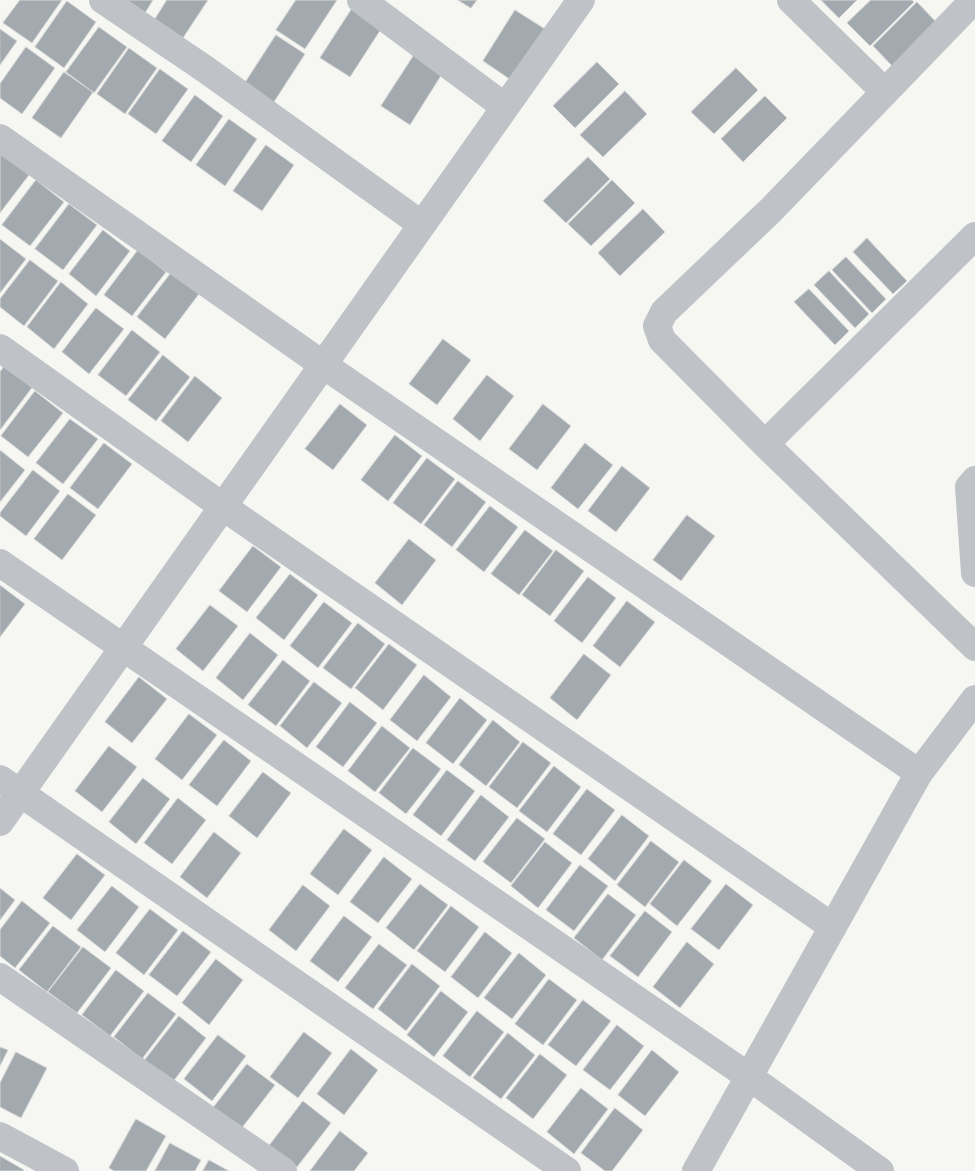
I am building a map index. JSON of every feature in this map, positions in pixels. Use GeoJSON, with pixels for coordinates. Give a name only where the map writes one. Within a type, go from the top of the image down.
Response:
{"type":"FeatureCollection","features":[{"type":"Feature","properties":{"kind":"street"},"geometry":{"type":"LineString","coordinates":[[103,0],[205,69],[421,224]]}},
{"type":"Feature","properties":{"kind":"street"},"geometry":{"type":"LineString","coordinates":[[361,0],[505,107]]}},
{"type":"Feature","properties":{"kind":"street"},"geometry":{"type":"LineString","coordinates":[[0,822],[10,787],[123,646],[581,0]]}},
{"type":"Feature","properties":{"kind":"street"},"geometry":{"type":"LineString","coordinates":[[791,0],[886,92]]}},
{"type":"Feature","properties":{"kind":"street"},"geometry":{"type":"LineString","coordinates":[[974,0],[772,210],[664,312],[658,326],[662,340],[765,444],[975,647]]}},
{"type":"Feature","properties":{"kind":"street"},"geometry":{"type":"LineString","coordinates":[[0,138],[322,364],[919,773]]}},
{"type":"Feature","properties":{"kind":"street"},"geometry":{"type":"LineString","coordinates":[[765,444],[975,236]]}},
{"type":"Feature","properties":{"kind":"street"},"geometry":{"type":"LineString","coordinates":[[0,348],[222,506],[833,927]]}},
{"type":"Feature","properties":{"kind":"street"},"geometry":{"type":"LineString","coordinates":[[975,480],[969,488],[975,573]]}},
{"type":"Feature","properties":{"kind":"street"},"geometry":{"type":"LineString","coordinates":[[0,563],[748,1076],[880,1171]]}},
{"type":"Feature","properties":{"kind":"street"},"geometry":{"type":"LineString","coordinates":[[696,1171],[919,773],[975,699]]}},
{"type":"Feature","properties":{"kind":"street"},"geometry":{"type":"LineString","coordinates":[[10,787],[567,1171]]}},
{"type":"Feature","properties":{"kind":"street"},"geometry":{"type":"LineString","coordinates":[[0,977],[283,1171]]}},
{"type":"Feature","properties":{"kind":"street"},"geometry":{"type":"LineString","coordinates":[[0,1136],[65,1171]]}},
{"type":"Feature","properties":{"kind":"building"},"geometry":{"type":"Polygon","coordinates":[[[20,0],[62,0],[32,43],[3,23],[20,0]]]}},
{"type":"Feature","properties":{"kind":"building"},"geometry":{"type":"Polygon","coordinates":[[[126,0],[153,0],[145,13],[126,0]]]}},
{"type":"Feature","properties":{"kind":"building"},"geometry":{"type":"Polygon","coordinates":[[[167,0],[208,0],[183,38],[155,19],[167,0]]]}},
{"type":"Feature","properties":{"kind":"building"},"geometry":{"type":"Polygon","coordinates":[[[296,0],[337,0],[305,49],[276,30],[296,0]]]}},
{"type":"Feature","properties":{"kind":"building"},"geometry":{"type":"Polygon","coordinates":[[[458,0],[477,0],[471,8],[458,0]]]}},
{"type":"Feature","properties":{"kind":"building"},"geometry":{"type":"Polygon","coordinates":[[[821,0],[857,0],[839,18],[821,0]]]}},
{"type":"Feature","properties":{"kind":"building"},"geometry":{"type":"Polygon","coordinates":[[[871,0],[912,0],[914,2],[870,46],[847,23],[871,0]]]}},
{"type":"Feature","properties":{"kind":"building"},"geometry":{"type":"Polygon","coordinates":[[[67,1],[96,22],[64,68],[35,47],[67,1]]]}},
{"type":"Feature","properties":{"kind":"building"},"geometry":{"type":"Polygon","coordinates":[[[917,2],[939,25],[895,69],[873,46],[917,2]]]}},
{"type":"Feature","properties":{"kind":"building"},"geometry":{"type":"Polygon","coordinates":[[[353,7],[383,26],[350,77],[320,58],[353,7]]]}},
{"type":"Feature","properties":{"kind":"building"},"geometry":{"type":"Polygon","coordinates":[[[515,10],[545,29],[511,80],[483,61],[515,10]]]}},
{"type":"Feature","properties":{"kind":"building"},"geometry":{"type":"Polygon","coordinates":[[[99,27],[127,47],[94,93],[66,72],[99,27]]]}},
{"type":"Feature","properties":{"kind":"building"},"geometry":{"type":"Polygon","coordinates":[[[0,29],[17,41],[0,65],[0,29]]]}},
{"type":"Feature","properties":{"kind":"building"},"geometry":{"type":"Polygon","coordinates":[[[276,35],[305,54],[272,105],[243,86],[276,35]]]}},
{"type":"Feature","properties":{"kind":"building"},"geometry":{"type":"Polygon","coordinates":[[[26,47],[55,68],[22,114],[0,98],[0,84],[26,47]]]}},
{"type":"Feature","properties":{"kind":"building"},"geometry":{"type":"Polygon","coordinates":[[[129,48],[157,68],[125,114],[97,94],[129,48]]]}},
{"type":"Feature","properties":{"kind":"building"},"geometry":{"type":"Polygon","coordinates":[[[414,55],[442,74],[410,125],[381,106],[414,55]]]}},
{"type":"Feature","properties":{"kind":"building"},"geometry":{"type":"Polygon","coordinates":[[[597,62],[619,84],[575,128],[553,106],[597,62]]]}},
{"type":"Feature","properties":{"kind":"building"},"geometry":{"type":"Polygon","coordinates":[[[736,68],[758,90],[714,134],[691,112],[736,68]]]}},
{"type":"Feature","properties":{"kind":"building"},"geometry":{"type":"Polygon","coordinates":[[[160,69],[188,89],[156,134],[128,114],[160,69]]]}},
{"type":"Feature","properties":{"kind":"building"},"geometry":{"type":"Polygon","coordinates":[[[64,72],[93,92],[61,138],[32,118],[64,72]]]}},
{"type":"Feature","properties":{"kind":"building"},"geometry":{"type":"Polygon","coordinates":[[[625,91],[647,114],[603,157],[580,135],[625,91]]]}},
{"type":"Feature","properties":{"kind":"building"},"geometry":{"type":"Polygon","coordinates":[[[195,95],[223,116],[191,162],[162,141],[195,95]]]}},
{"type":"Feature","properties":{"kind":"building"},"geometry":{"type":"Polygon","coordinates":[[[765,96],[787,118],[743,162],[721,139],[765,96]]]}},
{"type":"Feature","properties":{"kind":"building"},"geometry":{"type":"Polygon","coordinates":[[[229,119],[257,139],[225,186],[196,165],[229,119]]]}},
{"type":"Feature","properties":{"kind":"building"},"geometry":{"type":"Polygon","coordinates":[[[266,145],[294,165],[262,211],[233,191],[266,145]]]}},
{"type":"Feature","properties":{"kind":"building"},"geometry":{"type":"Polygon","coordinates":[[[2,153],[29,175],[0,213],[0,156],[2,153]]]}},
{"type":"Feature","properties":{"kind":"building"},"geometry":{"type":"Polygon","coordinates":[[[588,157],[610,179],[566,223],[543,201],[588,157]]]}},
{"type":"Feature","properties":{"kind":"building"},"geometry":{"type":"Polygon","coordinates":[[[36,180],[64,202],[30,246],[2,225],[36,180]]]}},
{"type":"Feature","properties":{"kind":"building"},"geometry":{"type":"Polygon","coordinates":[[[612,180],[635,203],[591,246],[568,224],[612,180]]]}},
{"type":"Feature","properties":{"kind":"building"},"geometry":{"type":"Polygon","coordinates":[[[69,204],[97,225],[63,270],[35,249],[69,204]]]}},
{"type":"Feature","properties":{"kind":"building"},"geometry":{"type":"Polygon","coordinates":[[[643,209],[665,232],[620,276],[598,253],[643,209]]]}},
{"type":"Feature","properties":{"kind":"building"},"geometry":{"type":"Polygon","coordinates":[[[103,230],[130,251],[96,296],[69,274],[103,230]]]}},
{"type":"Feature","properties":{"kind":"building"},"geometry":{"type":"Polygon","coordinates":[[[867,238],[907,281],[893,294],[853,252],[867,238]]]}},
{"type":"Feature","properties":{"kind":"building"},"geometry":{"type":"Polygon","coordinates":[[[0,239],[26,259],[0,293],[0,239]]]}},
{"type":"Feature","properties":{"kind":"building"},"geometry":{"type":"Polygon","coordinates":[[[138,250],[166,272],[132,316],[104,295],[138,250]]]}},
{"type":"Feature","properties":{"kind":"building"},"geometry":{"type":"Polygon","coordinates":[[[846,257],[886,299],[872,313],[832,270],[846,257]]]}},
{"type":"Feature","properties":{"kind":"building"},"geometry":{"type":"Polygon","coordinates":[[[30,260],[58,281],[24,326],[0,307],[0,299],[30,260]]]}},
{"type":"Feature","properties":{"kind":"building"},"geometry":{"type":"Polygon","coordinates":[[[829,271],[869,314],[855,328],[814,285],[829,271]]]}},
{"type":"Feature","properties":{"kind":"building"},"geometry":{"type":"Polygon","coordinates":[[[171,273],[199,294],[165,339],[137,317],[171,273]]]}},
{"type":"Feature","properties":{"kind":"building"},"geometry":{"type":"Polygon","coordinates":[[[61,282],[88,304],[54,349],[27,327],[61,282]]]}},
{"type":"Feature","properties":{"kind":"building"},"geometry":{"type":"Polygon","coordinates":[[[809,289],[849,331],[835,345],[794,302],[809,289]]]}},
{"type":"Feature","properties":{"kind":"building"},"geometry":{"type":"Polygon","coordinates":[[[96,308],[124,329],[89,374],[62,352],[96,308]]]}},
{"type":"Feature","properties":{"kind":"building"},"geometry":{"type":"Polygon","coordinates":[[[132,330],[160,352],[126,396],[98,375],[132,330]]]}},
{"type":"Feature","properties":{"kind":"building"},"geometry":{"type":"Polygon","coordinates":[[[443,339],[471,360],[437,405],[409,384],[443,339]]]}},
{"type":"Feature","properties":{"kind":"building"},"geometry":{"type":"Polygon","coordinates":[[[163,355],[190,377],[156,421],[128,400],[163,355]]]}},
{"type":"Feature","properties":{"kind":"building"},"geometry":{"type":"Polygon","coordinates":[[[6,364],[34,385],[0,430],[0,372],[6,364]]]}},
{"type":"Feature","properties":{"kind":"building"},"geometry":{"type":"Polygon","coordinates":[[[487,375],[514,396],[480,441],[453,419],[487,375]]]}},
{"type":"Feature","properties":{"kind":"building"},"geometry":{"type":"Polygon","coordinates":[[[195,376],[222,398],[188,442],[161,421],[195,376]]]}},
{"type":"Feature","properties":{"kind":"building"},"geometry":{"type":"Polygon","coordinates":[[[35,391],[63,413],[28,457],[1,436],[35,391]]]}},
{"type":"Feature","properties":{"kind":"building"},"geometry":{"type":"Polygon","coordinates":[[[340,404],[367,425],[333,470],[305,449],[340,404]]]}},
{"type":"Feature","properties":{"kind":"building"},"geometry":{"type":"Polygon","coordinates":[[[543,404],[571,426],[537,470],[509,449],[543,404]]]}},
{"type":"Feature","properties":{"kind":"building"},"geometry":{"type":"Polygon","coordinates":[[[70,419],[98,439],[63,484],[36,463],[70,419]]]}},
{"type":"Feature","properties":{"kind":"building"},"geometry":{"type":"Polygon","coordinates":[[[395,435],[422,456],[388,501],[361,480],[395,435]]]}},
{"type":"Feature","properties":{"kind":"building"},"geometry":{"type":"Polygon","coordinates":[[[104,443],[132,464],[98,509],[70,488],[104,443]]]}},
{"type":"Feature","properties":{"kind":"building"},"geometry":{"type":"Polygon","coordinates":[[[585,443],[613,465],[578,509],[551,488],[585,443]]]}},
{"type":"Feature","properties":{"kind":"building"},"geometry":{"type":"Polygon","coordinates":[[[0,450],[25,470],[0,502],[0,450]]]}},
{"type":"Feature","properties":{"kind":"building"},"geometry":{"type":"Polygon","coordinates":[[[427,458],[455,479],[421,524],[393,503],[427,458]]]}},
{"type":"Feature","properties":{"kind":"building"},"geometry":{"type":"Polygon","coordinates":[[[622,466],[650,488],[616,532],[588,511],[622,466]]]}},
{"type":"Feature","properties":{"kind":"building"},"geometry":{"type":"Polygon","coordinates":[[[33,470],[60,491],[26,536],[0,516],[0,513],[33,470]]]}},
{"type":"Feature","properties":{"kind":"building"},"geometry":{"type":"Polygon","coordinates":[[[458,481],[486,502],[452,547],[424,525],[458,481]]]}},
{"type":"Feature","properties":{"kind":"building"},"geometry":{"type":"Polygon","coordinates":[[[68,494],[96,515],[62,560],[34,539],[68,494]]]}},
{"type":"Feature","properties":{"kind":"building"},"geometry":{"type":"Polygon","coordinates":[[[490,506],[518,527],[484,572],[456,550],[490,506]]]}},
{"type":"Feature","properties":{"kind":"building"},"geometry":{"type":"Polygon","coordinates":[[[687,515],[715,536],[681,581],[653,560],[687,515]]]}},
{"type":"Feature","properties":{"kind":"building"},"geometry":{"type":"Polygon","coordinates":[[[525,530],[553,551],[519,595],[491,574],[525,530]]]}},
{"type":"Feature","properties":{"kind":"building"},"geometry":{"type":"Polygon","coordinates":[[[409,539],[436,560],[402,605],[375,583],[409,539]]]}},
{"type":"Feature","properties":{"kind":"building"},"geometry":{"type":"Polygon","coordinates":[[[253,546],[281,567],[247,612],[219,591],[253,546]]]}},
{"type":"Feature","properties":{"kind":"building"},"geometry":{"type":"Polygon","coordinates":[[[556,550],[584,571],[550,616],[522,595],[556,550]]]}},
{"type":"Feature","properties":{"kind":"building"},"geometry":{"type":"Polygon","coordinates":[[[290,574],[318,595],[284,640],[256,618],[290,574]]]}},
{"type":"Feature","properties":{"kind":"building"},"geometry":{"type":"Polygon","coordinates":[[[588,577],[616,598],[582,643],[554,621],[588,577]]]}},
{"type":"Feature","properties":{"kind":"building"},"geometry":{"type":"Polygon","coordinates":[[[0,585],[25,604],[0,637],[0,585]]]}},
{"type":"Feature","properties":{"kind":"building"},"geometry":{"type":"Polygon","coordinates":[[[627,601],[655,622],[620,667],[593,646],[627,601]]]}},
{"type":"Feature","properties":{"kind":"building"},"geometry":{"type":"Polygon","coordinates":[[[324,602],[352,623],[318,668],[290,646],[324,602]]]}},
{"type":"Feature","properties":{"kind":"building"},"geometry":{"type":"Polygon","coordinates":[[[210,605],[238,626],[203,671],[176,649],[210,605]]]}},
{"type":"Feature","properties":{"kind":"building"},"geometry":{"type":"Polygon","coordinates":[[[358,623],[385,644],[351,689],[323,668],[358,623]]]}},
{"type":"Feature","properties":{"kind":"building"},"geometry":{"type":"Polygon","coordinates":[[[250,633],[278,655],[243,700],[216,678],[250,633]]]}},
{"type":"Feature","properties":{"kind":"building"},"geometry":{"type":"Polygon","coordinates":[[[389,644],[417,665],[383,710],[355,688],[389,644]]]}},
{"type":"Feature","properties":{"kind":"building"},"geometry":{"type":"Polygon","coordinates":[[[584,654],[611,675],[577,720],[550,698],[584,654]]]}},
{"type":"Feature","properties":{"kind":"building"},"geometry":{"type":"Polygon","coordinates":[[[283,660],[310,681],[276,726],[248,705],[283,660]]]}},
{"type":"Feature","properties":{"kind":"building"},"geometry":{"type":"Polygon","coordinates":[[[424,675],[451,697],[417,741],[390,720],[424,675]]]}},
{"type":"Feature","properties":{"kind":"building"},"geometry":{"type":"Polygon","coordinates":[[[139,677],[167,699],[132,743],[105,722],[139,677]]]}},
{"type":"Feature","properties":{"kind":"building"},"geometry":{"type":"Polygon","coordinates":[[[314,682],[342,703],[307,748],[280,726],[314,682]]]}},
{"type":"Feature","properties":{"kind":"building"},"geometry":{"type":"Polygon","coordinates":[[[460,698],[487,720],[453,764],[426,743],[460,698]]]}},
{"type":"Feature","properties":{"kind":"building"},"geometry":{"type":"Polygon","coordinates":[[[350,702],[377,723],[343,767],[316,747],[350,702]]]}},
{"type":"Feature","properties":{"kind":"building"},"geometry":{"type":"Polygon","coordinates":[[[189,714],[217,735],[182,780],[155,759],[189,714]]]}},
{"type":"Feature","properties":{"kind":"building"},"geometry":{"type":"Polygon","coordinates":[[[493,720],[520,742],[486,786],[459,765],[493,720]]]}},
{"type":"Feature","properties":{"kind":"building"},"geometry":{"type":"Polygon","coordinates":[[[382,726],[410,748],[375,792],[348,771],[382,726]]]}},
{"type":"Feature","properties":{"kind":"building"},"geometry":{"type":"Polygon","coordinates":[[[224,740],[251,761],[217,806],[189,785],[224,740]]]}},
{"type":"Feature","properties":{"kind":"building"},"geometry":{"type":"Polygon","coordinates":[[[523,742],[551,763],[517,808],[489,787],[523,742]]]}},
{"type":"Feature","properties":{"kind":"building"},"geometry":{"type":"Polygon","coordinates":[[[109,746],[137,767],[102,812],[75,791],[109,746]]]}},
{"type":"Feature","properties":{"kind":"building"},"geometry":{"type":"Polygon","coordinates":[[[413,748],[441,769],[406,814],[379,793],[413,748]]]}},
{"type":"Feature","properties":{"kind":"building"},"geometry":{"type":"Polygon","coordinates":[[[554,766],[581,787],[547,832],[519,811],[554,766]]]}},
{"type":"Feature","properties":{"kind":"building"},"geometry":{"type":"Polygon","coordinates":[[[447,770],[475,791],[441,836],[413,815],[447,770]]]}},
{"type":"Feature","properties":{"kind":"building"},"geometry":{"type":"Polygon","coordinates":[[[263,772],[291,793],[257,838],[229,816],[263,772]]]}},
{"type":"Feature","properties":{"kind":"building"},"geometry":{"type":"Polygon","coordinates":[[[143,778],[170,799],[136,844],[109,822],[143,778]]]}},
{"type":"Feature","properties":{"kind":"building"},"geometry":{"type":"Polygon","coordinates":[[[587,789],[615,810],[581,855],[553,834],[587,789]]]}},
{"type":"Feature","properties":{"kind":"building"},"geometry":{"type":"Polygon","coordinates":[[[481,795],[509,817],[475,861],[447,840],[481,795]]]}},
{"type":"Feature","properties":{"kind":"building"},"geometry":{"type":"Polygon","coordinates":[[[178,798],[206,820],[172,864],[144,843],[178,798]]]}},
{"type":"Feature","properties":{"kind":"building"},"geometry":{"type":"Polygon","coordinates":[[[622,815],[649,836],[615,881],[588,859],[622,815]]]}},
{"type":"Feature","properties":{"kind":"building"},"geometry":{"type":"Polygon","coordinates":[[[517,818],[545,839],[511,883],[483,862],[517,818]]]}},
{"type":"Feature","properties":{"kind":"building"},"geometry":{"type":"Polygon","coordinates":[[[344,829],[372,850],[338,895],[310,874],[344,829]]]}},
{"type":"Feature","properties":{"kind":"building"},"geometry":{"type":"Polygon","coordinates":[[[214,832],[241,853],[207,898],[180,877],[214,832]]]}},
{"type":"Feature","properties":{"kind":"building"},"geometry":{"type":"Polygon","coordinates":[[[651,841],[679,862],[645,907],[617,885],[651,841]]]}},
{"type":"Feature","properties":{"kind":"building"},"geometry":{"type":"Polygon","coordinates":[[[545,842],[572,863],[538,908],[511,886],[545,842]]]}},
{"type":"Feature","properties":{"kind":"building"},"geometry":{"type":"Polygon","coordinates":[[[77,854],[105,875],[71,920],[43,898],[77,854]]]}},
{"type":"Feature","properties":{"kind":"building"},"geometry":{"type":"Polygon","coordinates":[[[384,857],[412,879],[378,923],[350,902],[384,857]]]}},
{"type":"Feature","properties":{"kind":"building"},"geometry":{"type":"Polygon","coordinates":[[[684,860],[712,881],[677,926],[650,904],[684,860]]]}},
{"type":"Feature","properties":{"kind":"building"},"geometry":{"type":"Polygon","coordinates":[[[580,865],[608,886],[574,931],[546,910],[580,865]]]}},
{"type":"Feature","properties":{"kind":"building"},"geometry":{"type":"Polygon","coordinates":[[[420,884],[448,905],[414,950],[386,928],[420,884]]]}},
{"type":"Feature","properties":{"kind":"building"},"geometry":{"type":"Polygon","coordinates":[[[726,884],[753,905],[719,950],[691,929],[726,884]]]}},
{"type":"Feature","properties":{"kind":"building"},"geometry":{"type":"Polygon","coordinates":[[[303,885],[330,906],[296,951],[269,930],[303,885]]]}},
{"type":"Feature","properties":{"kind":"building"},"geometry":{"type":"Polygon","coordinates":[[[112,886],[139,907],[105,952],[77,930],[112,886]]]}},
{"type":"Feature","properties":{"kind":"building"},"geometry":{"type":"Polygon","coordinates":[[[0,888],[15,900],[0,920],[0,888]]]}},
{"type":"Feature","properties":{"kind":"building"},"geometry":{"type":"Polygon","coordinates":[[[608,894],[636,915],[602,960],[574,938],[608,894]]]}},
{"type":"Feature","properties":{"kind":"building"},"geometry":{"type":"Polygon","coordinates":[[[22,901],[50,923],[15,968],[0,956],[0,930],[22,901]]]}},
{"type":"Feature","properties":{"kind":"building"},"geometry":{"type":"Polygon","coordinates":[[[451,906],[479,927],[445,972],[417,951],[451,906]]]}},
{"type":"Feature","properties":{"kind":"building"},"geometry":{"type":"Polygon","coordinates":[[[150,909],[178,930],[144,975],[116,953],[150,909]]]}},
{"type":"Feature","properties":{"kind":"building"},"geometry":{"type":"Polygon","coordinates":[[[645,911],[672,932],[638,977],[610,956],[645,911]]]}},
{"type":"Feature","properties":{"kind":"building"},"geometry":{"type":"Polygon","coordinates":[[[344,916],[372,937],[338,982],[310,961],[344,916]]]}},
{"type":"Feature","properties":{"kind":"building"},"geometry":{"type":"Polygon","coordinates":[[[53,926],[81,947],[47,992],[19,970],[53,926]]]}},
{"type":"Feature","properties":{"kind":"building"},"geometry":{"type":"Polygon","coordinates":[[[183,931],[211,952],[177,996],[149,975],[183,931]]]}},
{"type":"Feature","properties":{"kind":"building"},"geometry":{"type":"Polygon","coordinates":[[[485,932],[512,953],[478,998],[451,977],[485,932]]]}},
{"type":"Feature","properties":{"kind":"building"},"geometry":{"type":"Polygon","coordinates":[[[687,942],[714,964],[680,1008],[653,987],[687,942]]]}},
{"type":"Feature","properties":{"kind":"building"},"geometry":{"type":"Polygon","coordinates":[[[379,944],[407,965],[373,1009],[345,988],[379,944]]]}},
{"type":"Feature","properties":{"kind":"building"},"geometry":{"type":"Polygon","coordinates":[[[83,947],[111,968],[77,1013],[48,992],[83,947]]]}},
{"type":"Feature","properties":{"kind":"building"},"geometry":{"type":"Polygon","coordinates":[[[519,953],[546,975],[512,1019],[484,998],[519,953]]]}},
{"type":"Feature","properties":{"kind":"building"},"geometry":{"type":"Polygon","coordinates":[[[216,959],[243,980],[209,1025],[182,1003],[216,959]]]}},
{"type":"Feature","properties":{"kind":"building"},"geometry":{"type":"Polygon","coordinates":[[[412,964],[440,986],[406,1031],[378,1009],[412,964]]]}},
{"type":"Feature","properties":{"kind":"building"},"geometry":{"type":"Polygon","coordinates":[[[116,970],[144,991],[110,1036],[82,1015],[116,970]]]}},
{"type":"Feature","properties":{"kind":"building"},"geometry":{"type":"Polygon","coordinates":[[[549,979],[577,1000],[543,1045],[515,1024],[549,979]]]}},
{"type":"Feature","properties":{"kind":"building"},"geometry":{"type":"Polygon","coordinates":[[[441,991],[468,1012],[434,1057],[407,1035],[441,991]]]}},
{"type":"Feature","properties":{"kind":"building"},"geometry":{"type":"Polygon","coordinates":[[[148,993],[176,1014],[142,1059],[114,1037],[148,993]]]}},
{"type":"Feature","properties":{"kind":"building"},"geometry":{"type":"Polygon","coordinates":[[[583,1000],[611,1021],[576,1066],[548,1045],[583,1000]]]}},
{"type":"Feature","properties":{"kind":"building"},"geometry":{"type":"Polygon","coordinates":[[[477,1011],[504,1032],[470,1077],[443,1056],[477,1011]]]}},
{"type":"Feature","properties":{"kind":"building"},"geometry":{"type":"Polygon","coordinates":[[[179,1016],[206,1038],[172,1083],[144,1061],[179,1016]]]}},
{"type":"Feature","properties":{"kind":"building"},"geometry":{"type":"Polygon","coordinates":[[[617,1025],[644,1046],[610,1090],[583,1070],[617,1025]]]}},
{"type":"Feature","properties":{"kind":"building"},"geometry":{"type":"Polygon","coordinates":[[[304,1032],[332,1053],[298,1098],[270,1077],[304,1032]]]}},
{"type":"Feature","properties":{"kind":"building"},"geometry":{"type":"Polygon","coordinates":[[[508,1033],[535,1055],[501,1099],[473,1078],[508,1033]]]}},
{"type":"Feature","properties":{"kind":"building"},"geometry":{"type":"Polygon","coordinates":[[[218,1035],[246,1056],[212,1101],[184,1079],[218,1035]]]}},
{"type":"Feature","properties":{"kind":"building"},"geometry":{"type":"Polygon","coordinates":[[[0,1047],[8,1050],[0,1066],[0,1047]]]}},
{"type":"Feature","properties":{"kind":"building"},"geometry":{"type":"Polygon","coordinates":[[[351,1049],[378,1070],[344,1115],[317,1094],[351,1049]]]}},
{"type":"Feature","properties":{"kind":"building"},"geometry":{"type":"Polygon","coordinates":[[[652,1050],[679,1072],[645,1116],[618,1095],[652,1050]]]}},
{"type":"Feature","properties":{"kind":"building"},"geometry":{"type":"Polygon","coordinates":[[[16,1052],[47,1068],[21,1118],[0,1107],[0,1083],[16,1052]]]}},
{"type":"Feature","properties":{"kind":"building"},"geometry":{"type":"Polygon","coordinates":[[[540,1054],[567,1075],[533,1119],[506,1098],[540,1054]]]}},
{"type":"Feature","properties":{"kind":"building"},"geometry":{"type":"Polygon","coordinates":[[[247,1064],[275,1085],[241,1129],[213,1108],[247,1064]]]}},
{"type":"Feature","properties":{"kind":"building"},"geometry":{"type":"Polygon","coordinates":[[[581,1088],[608,1109],[574,1154],[547,1132],[581,1088]]]}},
{"type":"Feature","properties":{"kind":"building"},"geometry":{"type":"Polygon","coordinates":[[[303,1101],[331,1123],[297,1167],[269,1146],[303,1101]]]}},
{"type":"Feature","properties":{"kind":"building"},"geometry":{"type":"Polygon","coordinates":[[[615,1108],[643,1130],[612,1171],[605,1171],[581,1153],[615,1108]]]}},
{"type":"Feature","properties":{"kind":"building"},"geometry":{"type":"Polygon","coordinates":[[[136,1119],[166,1136],[146,1171],[114,1171],[109,1168],[136,1119]]]}},
{"type":"Feature","properties":{"kind":"building"},"geometry":{"type":"Polygon","coordinates":[[[340,1131],[368,1153],[354,1171],[310,1171],[340,1131]]]}},
{"type":"Feature","properties":{"kind":"building"},"geometry":{"type":"Polygon","coordinates":[[[170,1143],[201,1160],[195,1171],[155,1171],[170,1143]]]}},
{"type":"Feature","properties":{"kind":"building"},"geometry":{"type":"Polygon","coordinates":[[[0,1156],[24,1170],[0,1171],[0,1156]]]}},
{"type":"Feature","properties":{"kind":"building"},"geometry":{"type":"Polygon","coordinates":[[[209,1160],[229,1171],[203,1171],[209,1160]]]}}]}
